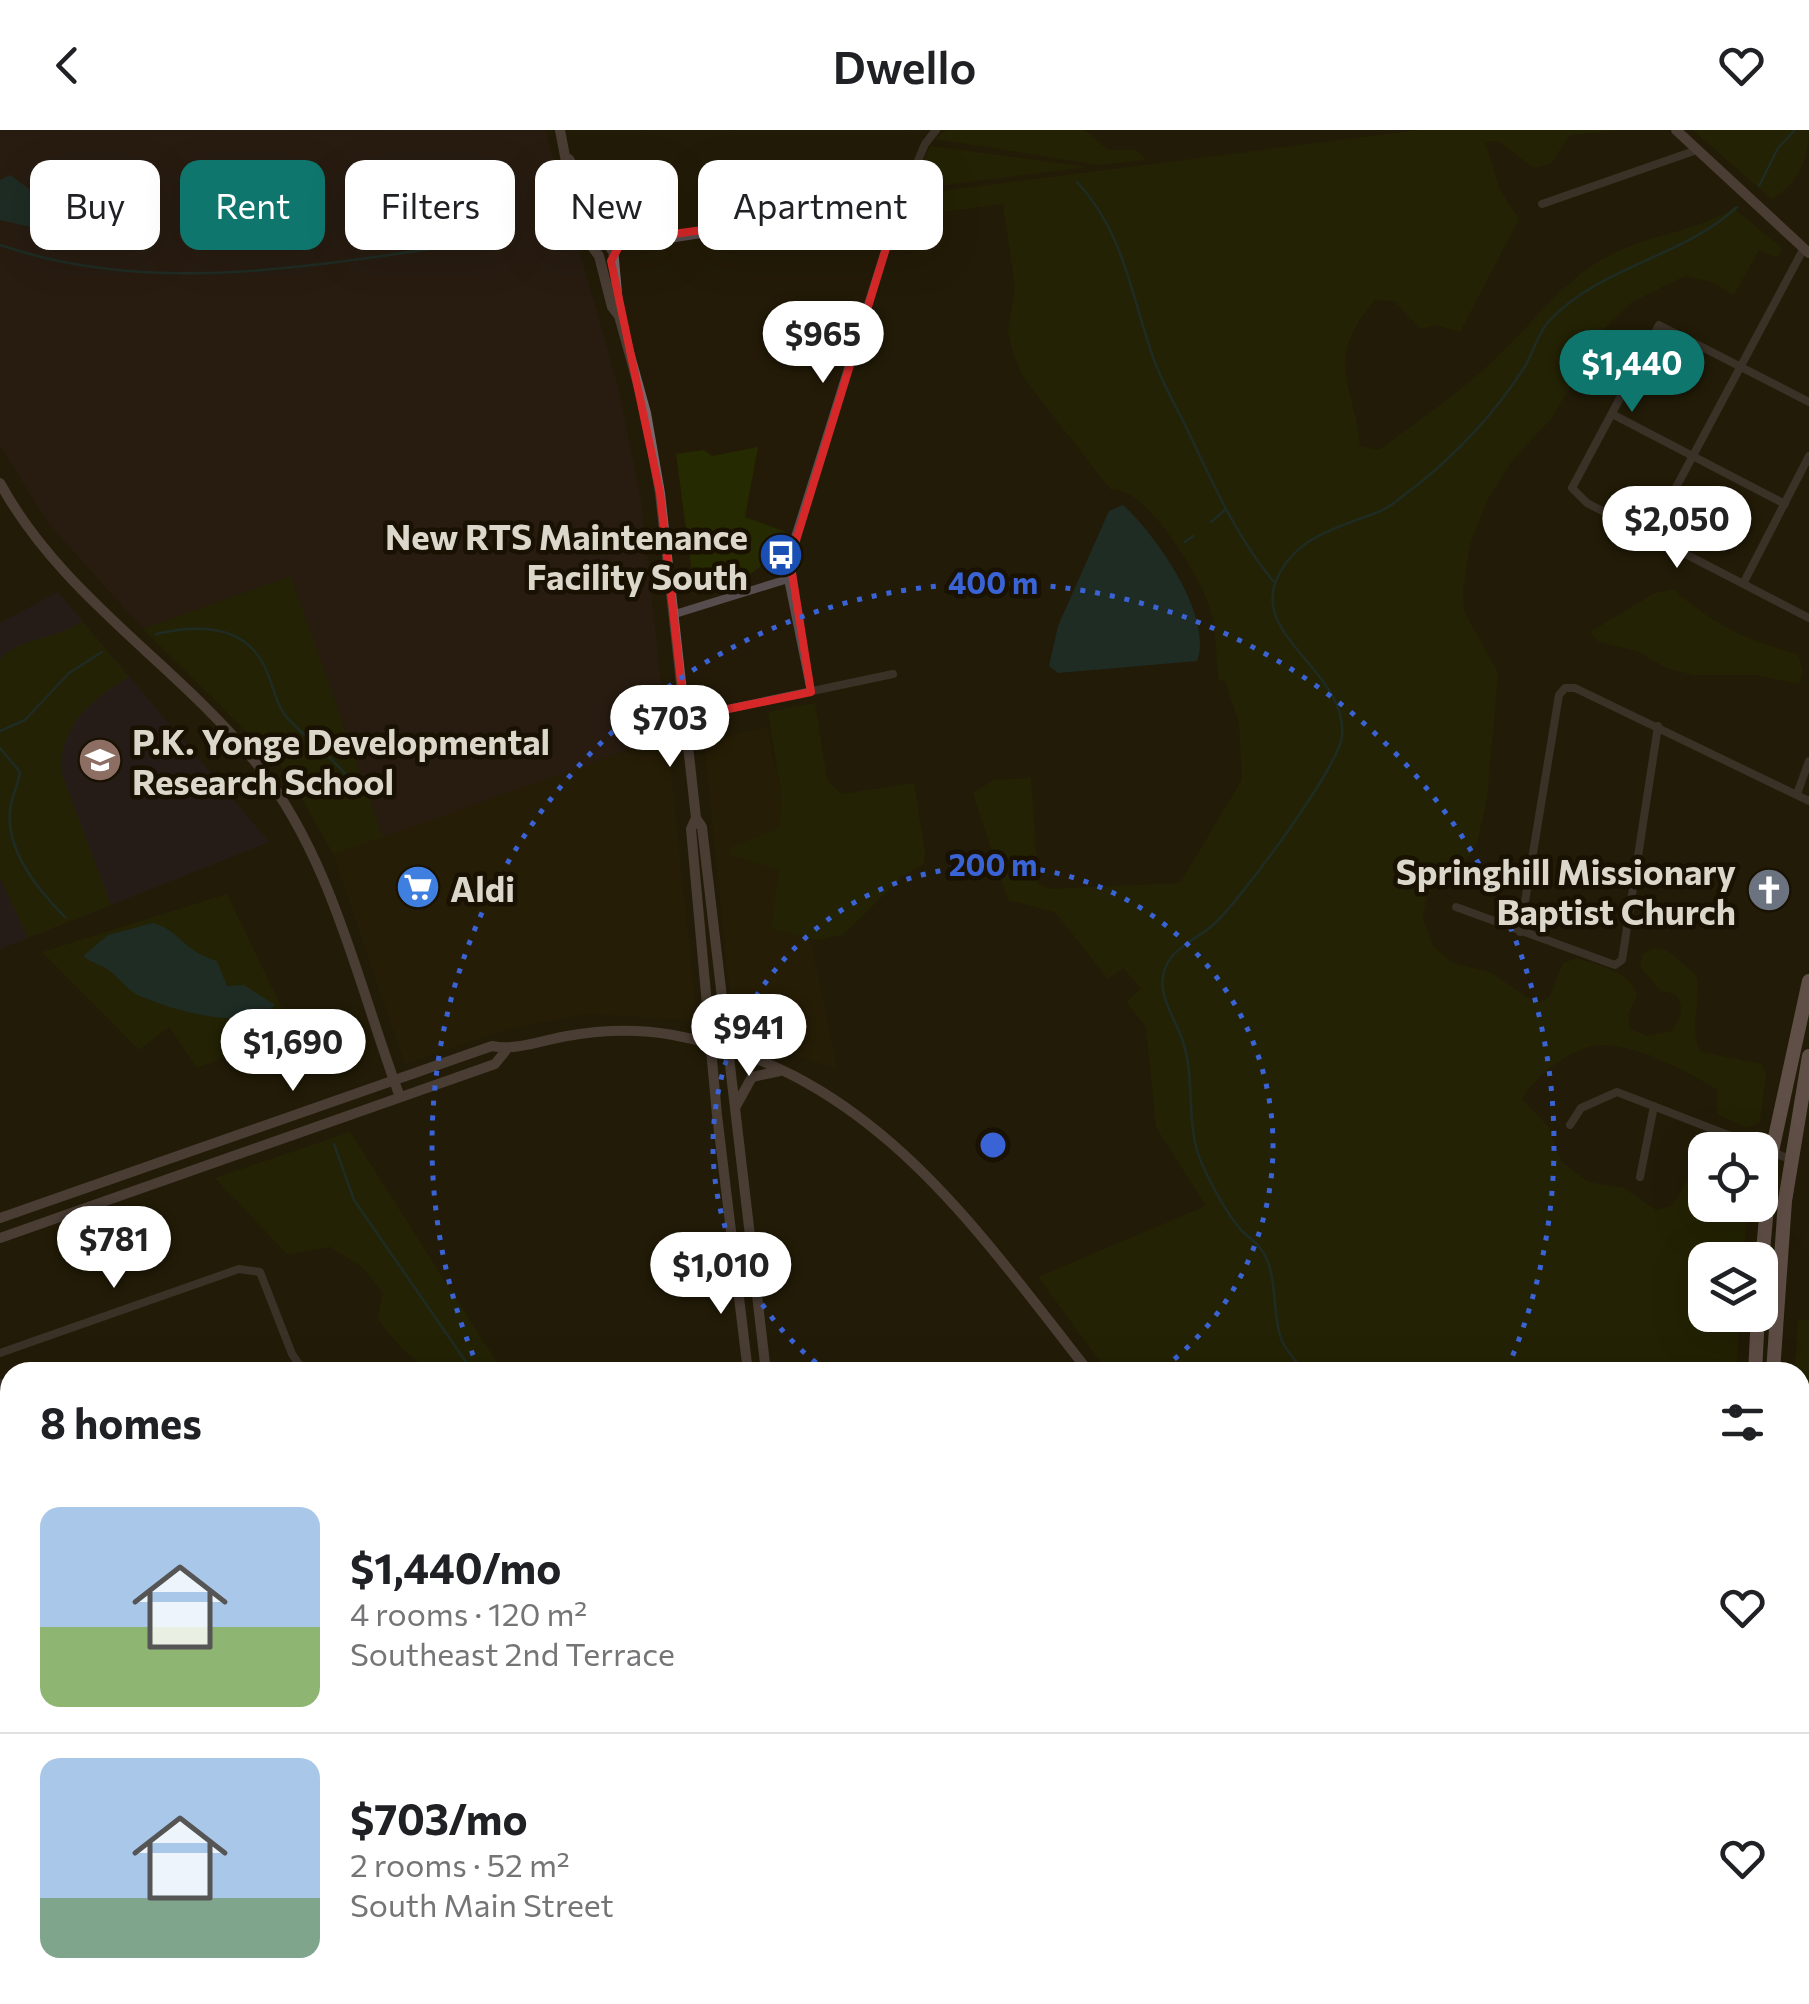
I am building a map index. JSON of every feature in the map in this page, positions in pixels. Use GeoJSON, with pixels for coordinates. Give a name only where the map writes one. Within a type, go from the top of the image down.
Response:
{"type":"FeatureCollection","features":[{"type":"Feature","properties":{"kind":"highway"},"geometry":{"type":"LineString","coordinates":[[1777,1132],[1803,1024],[1809,981]]}},
{"type":"Feature","properties":{"kind":"highway"},"geometry":{"type":"LineString","coordinates":[[1775,1362],[1790,1158],[1809,1056]]}},
{"type":"Feature","properties":{"kind":"highway"},"geometry":{"type":"LineString","coordinates":[[1755,1362],[1757,1332]]}},
{"type":"Feature","properties":{"kind":"main road"},"geometry":{"type":"LineString","coordinates":[[560,130],[569,160]]}},
{"type":"Feature","properties":{"kind":"main road"},"geometry":{"type":"LineString","coordinates":[[1676,130],[1806,251]]}},
{"type":"Feature","properties":{"kind":"main road"},"geometry":{"type":"LineString","coordinates":[[600,250],[596,251],[619,316],[649,427],[674,614],[696,818],[692,828],[711,1044],[747,1362]]}},
{"type":"Feature","properties":{"kind":"main road"},"geometry":{"type":"LineString","coordinates":[[615,250],[619,316]]}},
{"type":"Feature","properties":{"kind":"main road"},"geometry":{"type":"LineString","coordinates":[[0,483],[44,549],[123,633],[221,724],[287,805],[326,888],[400,1097]]}},
{"type":"Feature","properties":{"kind":"main road"},"geometry":{"type":"LineString","coordinates":[[696,818],[702,826],[765,1362]]}},
{"type":"Feature","properties":{"kind":"main road"},"geometry":{"type":"LineString","coordinates":[[0,1218],[492,1046],[507,1049],[572,1034],[625,1030],[726,1049],[786,1072],[852,1107],[912,1160],[1080,1362]]}},
{"type":"Feature","properties":{"kind":"main road"},"geometry":{"type":"LineString","coordinates":[[0,1238],[495,1064],[507,1049]]}},
{"type":"Feature","properties":{"kind":"main road"},"geometry":{"type":"LineString","coordinates":[[734,1117],[741,1091],[752,1077],[786,1072]]}},
{"type":"Feature","properties":{"kind":"main road"},"geometry":{"type":"LineString","coordinates":[[733,1257],[753,1258]]}},
{"type":"Feature","properties":{"kind":"street"},"geometry":{"type":"LineString","coordinates":[[918,160],[936,130]]}},
{"type":"Feature","properties":{"kind":"street"},"geometry":{"type":"LineString","coordinates":[[1542,204],[1697,150]]}},
{"type":"Feature","properties":{"kind":"street"},"geometry":{"type":"LineString","coordinates":[[810,692],[788,579],[795,537],[885,250]]}},
{"type":"Feature","properties":{"kind":"street"},"geometry":{"type":"LineString","coordinates":[[1650,536],[1806,251]]}},
{"type":"Feature","properties":{"kind":"street"},"geometry":{"type":"LineString","coordinates":[[1809,402],[1659,325],[1572,488],[1587,503],[1809,618]]}},
{"type":"Feature","properties":{"kind":"street"},"geometry":{"type":"LineString","coordinates":[[1612,414],[1785,504]]}},
{"type":"Feature","properties":{"kind":"street"},"geometry":{"type":"LineString","coordinates":[[1743,584],[1809,456]]}},
{"type":"Feature","properties":{"kind":"street"},"geometry":{"type":"LineString","coordinates":[[674,614],[788,579]]}},
{"type":"Feature","properties":{"kind":"street"},"geometry":{"type":"LineString","coordinates":[[685,718],[893,674]]}},
{"type":"Feature","properties":{"kind":"street"},"geometry":{"type":"LineString","coordinates":[[1520,932],[1559,695],[1566,688],[1658,726],[1809,800]]}},
{"type":"Feature","properties":{"kind":"street"},"geometry":{"type":"LineString","coordinates":[[1456,907],[1616,965],[1622,960],[1658,726]]}},
{"type":"Feature","properties":{"kind":"street"},"geometry":{"type":"LineString","coordinates":[[1796,794],[1809,761]]}},
{"type":"Feature","properties":{"kind":"street"},"geometry":{"type":"LineString","coordinates":[[1570,1125],[1580,1108],[1617,1092],[1722,1132]]}},
{"type":"Feature","properties":{"kind":"street"},"geometry":{"type":"LineString","coordinates":[[1640,1176],[1654,1106]]}},
{"type":"Feature","properties":{"kind":"street"},"geometry":{"type":"LineString","coordinates":[[1778,1153],[1790,1158]]}},
{"type":"Feature","properties":{"kind":"street"},"geometry":{"type":"LineString","coordinates":[[0,1354],[155,1296],[248,1269],[260,1272],[297,1362]]}},
{"type":"Feature","properties":{"kind":"highlighted area"},"geometry":{"type":"Polygon","coordinates":[[[900,203],[790,560],[811,692],[685,718],[660,493],[611,261],[622,241],[900,203]]]}},
{"type":"Feature","properties":{"kind":"shaded area"},"geometry":{"type":"Polygon","coordinates":[[[0,130],[545,130],[554,160],[535,160],[535,250],[579,250],[619,390],[641,501],[667,736],[383,837],[291,576],[143,629],[47,522],[0,445],[0,130]]]}},
{"type":"Feature","properties":{"kind":"shaded area","name":"P.K. Yonge Developmental Research School"},"geometry":{"type":"Polygon","coordinates":[[[58,592],[269,842],[0,949],[0,623],[58,592]]]}},
{"type":"Feature","properties":{"kind":"shaded area"},"geometry":{"type":"Polygon","coordinates":[[[767,727],[837,1069],[734,1033],[704,742],[767,727]]]}},
{"type":"Feature","properties":{"kind":"shaded area"},"geometry":{"type":"Polygon","coordinates":[[[667,736],[696,1013],[691,1020],[587,1014],[508,1029],[405,1064],[333,854],[667,736]]]}},
{"type":"Feature","properties":{"kind":"green space"},"geometry":{"type":"Polygon","coordinates":[[[947,130],[1085,130],[1108,150],[1136,150],[1146,160],[1100,165],[935,139],[947,130]]]}},
{"type":"Feature","properties":{"kind":"green space"},"geometry":{"type":"Polygon","coordinates":[[[1418,130],[1621,130],[1570,135],[1551,163],[1534,168],[1498,141],[1485,142],[1500,190],[1519,219],[1460,332],[1436,325],[1421,329],[1394,301],[1375,300],[1350,339],[1346,372],[1360,446],[1379,450],[1490,364],[1568,285],[1612,254],[1733,208],[1782,248],[1777,258],[1759,250],[1734,295],[1711,282],[1685,276],[1632,302],[1607,326],[1551,419],[1514,458],[1487,500],[1469,548],[1463,592],[1464,611],[1498,673],[1487,799],[1477,843],[1463,865],[1427,894],[1423,919],[1433,946],[1453,963],[1490,972],[1536,1003],[1549,998],[1563,963],[1577,958],[1621,975],[1637,995],[1628,1014],[1630,1029],[1647,1036],[1672,1031],[1681,1012],[1675,994],[1661,991],[1640,967],[1642,955],[1664,949],[1696,976],[1695,1035],[1701,1052],[1762,1064],[1766,1074],[1760,1122],[1747,1128],[1717,1114],[1717,1090],[1692,1075],[1634,1050],[1606,1045],[1570,1055],[1537,1080],[1522,1099],[1548,1126],[1561,1161],[1588,1182],[1624,1188],[1656,1210],[1672,1206],[1688,1179],[1688,1222],[1746,1222],[1745,1242],[1688,1242],[1688,1332],[1738,1332],[1737,1362],[1101,1362],[1038,1277],[1206,1206],[1156,1127],[1146,1027],[1126,1002],[1141,989],[1123,968],[1108,979],[1055,912],[1008,900],[973,793],[993,780],[1031,778],[1038,883],[1049,889],[1180,883],[1242,780],[1239,724],[1226,682],[1218,679],[1215,631],[1208,602],[1193,571],[1154,516],[1125,492],[1111,490],[1023,377],[1008,331],[1015,286],[1003,204],[943,212],[943,191],[1418,130]]]}},
{"type":"Feature","properties":{"kind":"green space"},"geometry":{"type":"Polygon","coordinates":[[[1693,130],[1809,130],[1800,170],[1771,199],[1693,130]]]}},
{"type":"Feature","properties":{"kind":"green space"},"geometry":{"type":"Polygon","coordinates":[[[930,146],[1088,167],[943,185],[943,160],[924,160],[930,146]]]}},
{"type":"Feature","properties":{"kind":"green space"},"geometry":{"type":"Polygon","coordinates":[[[758,447],[745,517],[786,532],[767,559],[748,575],[695,595],[676,454],[704,450],[712,456],[758,447]]]}},
{"type":"Feature","properties":{"kind":"green space"},"geometry":{"type":"Polygon","coordinates":[[[291,576],[383,837],[333,854],[287,772],[143,629],[291,576]]]}},
{"type":"Feature","properties":{"kind":"green space"},"geometry":{"type":"Polygon","coordinates":[[[1673,589],[1731,630],[1798,654],[1803,671],[1799,684],[1756,675],[1694,675],[1666,668],[1637,651],[1599,642],[1590,632],[1655,593],[1673,589]]]}},
{"type":"Feature","properties":{"kind":"green space"},"geometry":{"type":"Polygon","coordinates":[[[82,621],[129,677],[81,715],[62,754],[61,771],[111,905],[28,938],[0,878],[0,659],[19,646],[82,621]]]}},
{"type":"Feature","properties":{"kind":"green space"},"geometry":{"type":"Polygon","coordinates":[[[815,703],[827,780],[841,794],[914,783],[925,853],[924,864],[903,876],[843,935],[818,940],[771,929],[779,870],[731,855],[729,848],[780,828],[781,794],[768,712],[815,703]]]}},
{"type":"Feature","properties":{"kind":"green space"},"geometry":{"type":"Polygon","coordinates":[[[227,894],[293,1031],[197,1068],[169,1027],[139,1050],[42,952],[227,894]]]}},
{"type":"Feature","properties":{"kind":"green space"},"geometry":{"type":"Polygon","coordinates":[[[350,1132],[497,1362],[419,1362],[378,1319],[383,1293],[362,1267],[330,1247],[287,1254],[215,1178],[350,1132]]]}},
{"type":"Feature","properties":{"kind":"green space"},"geometry":{"type":"Polygon","coordinates":[[[1798,1319],[1809,1320],[1809,1362],[1796,1362],[1798,1319]]]}},
{"type":"Feature","properties":{"kind":"water"},"geometry":{"type":"Polygon","coordinates":[[[10,175],[30,190],[30,227],[0,220],[0,180],[10,175]]]}},
{"type":"Feature","properties":{"kind":"water"},"geometry":{"type":"Polygon","coordinates":[[[1123,505],[1165,555],[1189,600],[1200,643],[1197,661],[1058,673],[1049,666],[1058,626],[1109,511],[1123,505]]]}},
{"type":"Feature","properties":{"kind":"water"},"geometry":{"type":"Polygon","coordinates":[[[153,923],[217,961],[227,986],[244,985],[275,1005],[247,1017],[190,1012],[136,994],[110,971],[83,956],[108,935],[153,923]]]}},
{"type":"Feature","properties":{"kind":"waterway"},"geometry":{"type":"LineString","coordinates":[[1759,186],[1778,148],[1795,130]]}},
{"type":"Feature","properties":{"kind":"waterway"},"geometry":{"type":"LineString","coordinates":[[1077,182],[1093,201],[1116,243],[1156,366],[1215,487],[1247,545],[1273,581]]}},
{"type":"Feature","properties":{"kind":"waterway"},"geometry":{"type":"LineString","coordinates":[[1297,1362],[1282,1341],[1268,1262],[1230,1215],[1202,1164],[1193,1133],[1186,1051],[1162,983],[1171,958],[1226,912],[1286,834],[1324,775],[1342,736],[1339,711],[1328,689],[1282,630],[1274,609],[1274,587],[1286,563],[1305,544],[1388,507],[1447,460],[1501,401],[1524,368],[1545,326],[1570,302],[1692,238],[1737,207]]}},
{"type":"Feature","properties":{"kind":"waterway"},"geometry":{"type":"LineString","coordinates":[[0,245],[63,262],[126,271],[191,273],[255,271],[420,250]]}},
{"type":"Feature","properties":{"kind":"waterway"},"geometry":{"type":"LineString","coordinates":[[1211,522],[1225,510]]}},
{"type":"Feature","properties":{"kind":"waterway"},"geometry":{"type":"LineString","coordinates":[[1185,542],[1193,536]]}},
{"type":"Feature","properties":{"kind":"waterway"},"geometry":{"type":"LineString","coordinates":[[156,634],[205,629],[221,631],[248,644],[259,656],[286,716],[359,792]]}},
{"type":"Feature","properties":{"kind":"waterway"},"geometry":{"type":"LineString","coordinates":[[0,731],[25,720],[69,673],[102,652]]}},
{"type":"Feature","properties":{"kind":"waterway"},"geometry":{"type":"LineString","coordinates":[[0,748],[20,772],[10,811],[13,841],[26,870],[65,917]]}},
{"type":"Feature","properties":{"kind":"waterway"},"geometry":{"type":"LineString","coordinates":[[267,1014],[313,1040]]}},
{"type":"Feature","properties":{"kind":"waterway"},"geometry":{"type":"LineString","coordinates":[[334,1144],[354,1200],[466,1362]]}},
{"type":"Feature","properties":{"kind":"place","name":"New RTS Maintenance Facility South"},"geometry":{"type":"Point","coordinates":[781,555]}},
{"type":"Feature","properties":{"kind":"place","name":"P.K. Yonge Developmental Research School"},"geometry":{"type":"Point","coordinates":[100,760]}},
{"type":"Feature","properties":{"kind":"place","name":"Aldi"},"geometry":{"type":"Point","coordinates":[418,887]}},
{"type":"Feature","properties":{"kind":"place","name":"Springhill Missionary Baptist Church"},"geometry":{"type":"Point","coordinates":[1769,890]}}]}
